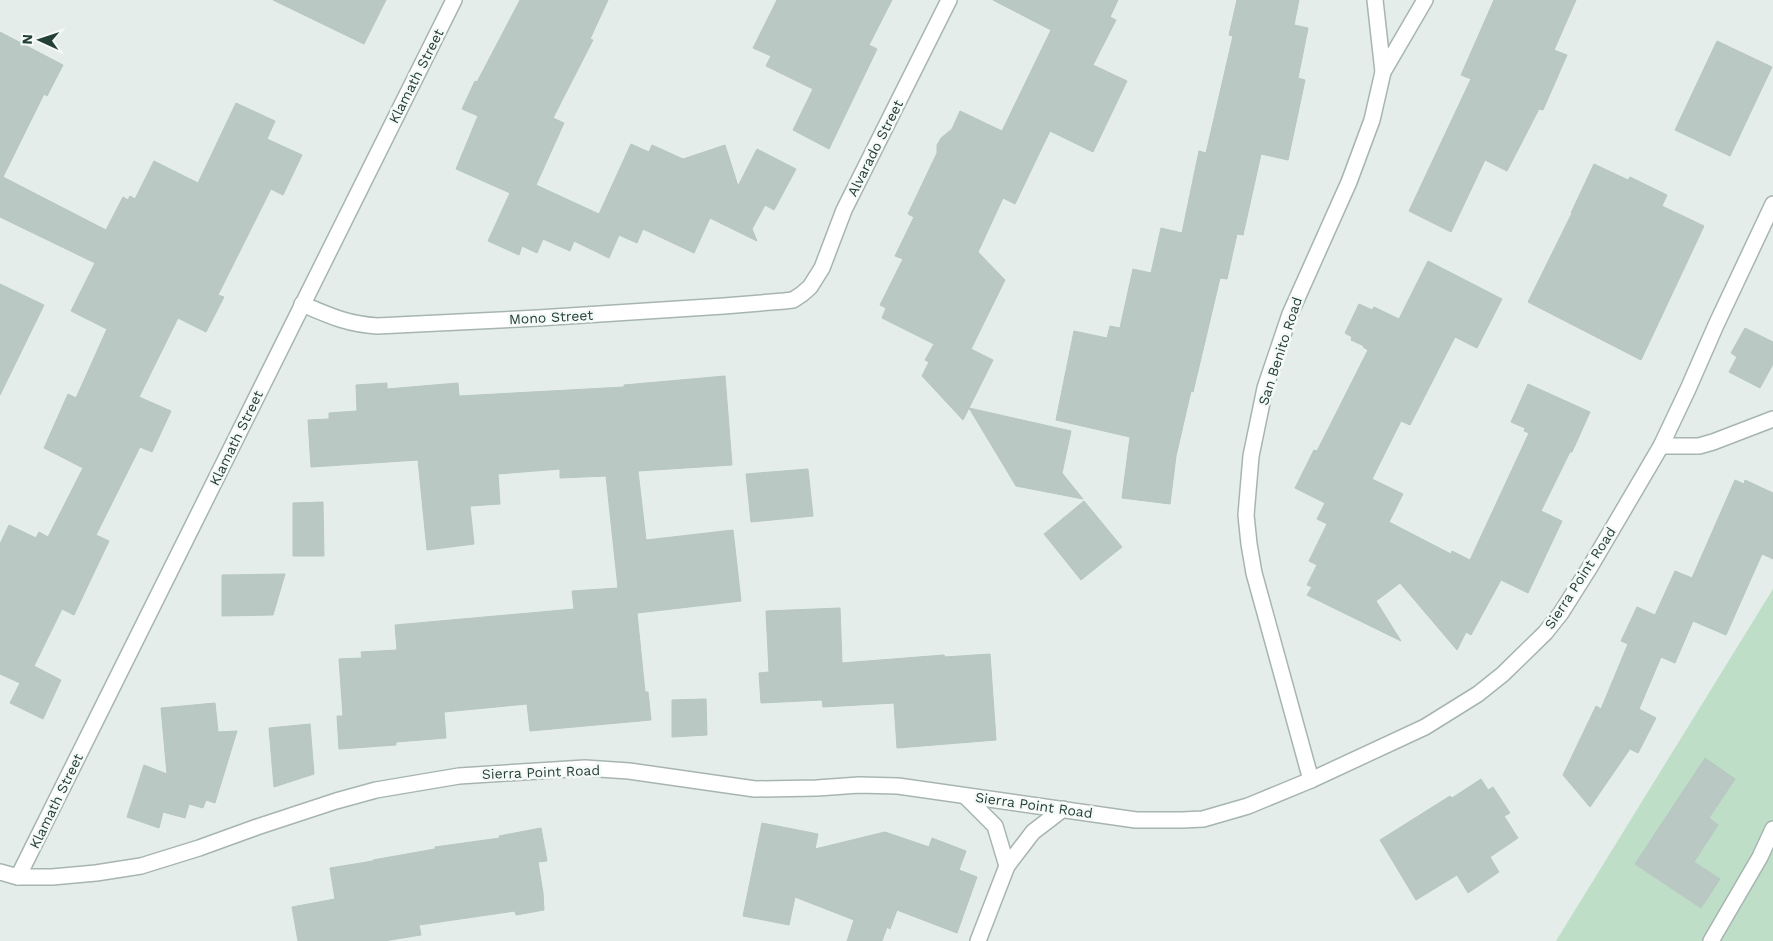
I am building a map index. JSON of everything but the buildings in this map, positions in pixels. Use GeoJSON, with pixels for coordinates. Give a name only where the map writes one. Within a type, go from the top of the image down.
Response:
{"type":"FeatureCollection","features":[{"type":"Feature","properties":{"kind":"street","name":"Klamath Street"},"geometry":{"type":"LineString","coordinates":[[18,877],[454,0]]}},
{"type":"Feature","properties":{"kind":"street","name":"Alvarado Street"},"geometry":{"type":"LineString","coordinates":[[802,294],[810,287],[822,268],[844,210],[949,0]]}},
{"type":"Feature","properties":{"kind":"street"},"geometry":{"type":"LineString","coordinates":[[1375,0],[1383,72]]}},
{"type":"Feature","properties":{"kind":"street","name":"San Benito Road"},"geometry":{"type":"LineString","coordinates":[[1312,780],[1254,573],[1246,515],[1250,466],[1265,388],[1294,305],[1349,182],[1372,120],[1383,72],[1425,0]]}},
{"type":"Feature","properties":{"kind":"street","name":"Sierra Point Road"},"geometry":{"type":"LineString","coordinates":[[0,872],[18,877],[52,878],[141,866],[336,801],[376,790],[459,776],[585,768],[629,771],[755,789],[858,785],[898,786],[1136,820],[1203,819],[1248,806],[1312,780],[1425,727],[1478,694],[1503,674],[1544,633],[1561,613],[1590,567],[1661,446],[1773,204]]}},
{"type":"Feature","properties":{"kind":"street","name":"Mono Street"},"geometry":{"type":"LineString","coordinates":[[302,304],[336,319],[356,324],[377,326],[724,306],[792,300],[802,294]]}},
{"type":"Feature","properties":{"kind":"street"},"geometry":{"type":"LineString","coordinates":[[1661,446],[1686,447],[1706,444],[1773,420]]}},
{"type":"Feature","properties":{"kind":"street"},"geometry":{"type":"LineString","coordinates":[[965,796],[995,826],[1006,866]]}},
{"type":"Feature","properties":{"kind":"street"},"geometry":{"type":"LineString","coordinates":[[978,941],[1006,866],[1033,832],[1063,809]]}},
{"type":"Feature","properties":{"kind":"street"},"geometry":{"type":"LineString","coordinates":[[1711,941],[1760,857],[1773,830]]}},
{"type":"Feature","properties":{"kind":"green space"},"geometry":{"type":"Polygon","coordinates":[[[1773,589],[1773,941],[1556,941],[1773,589]]]}}]}
